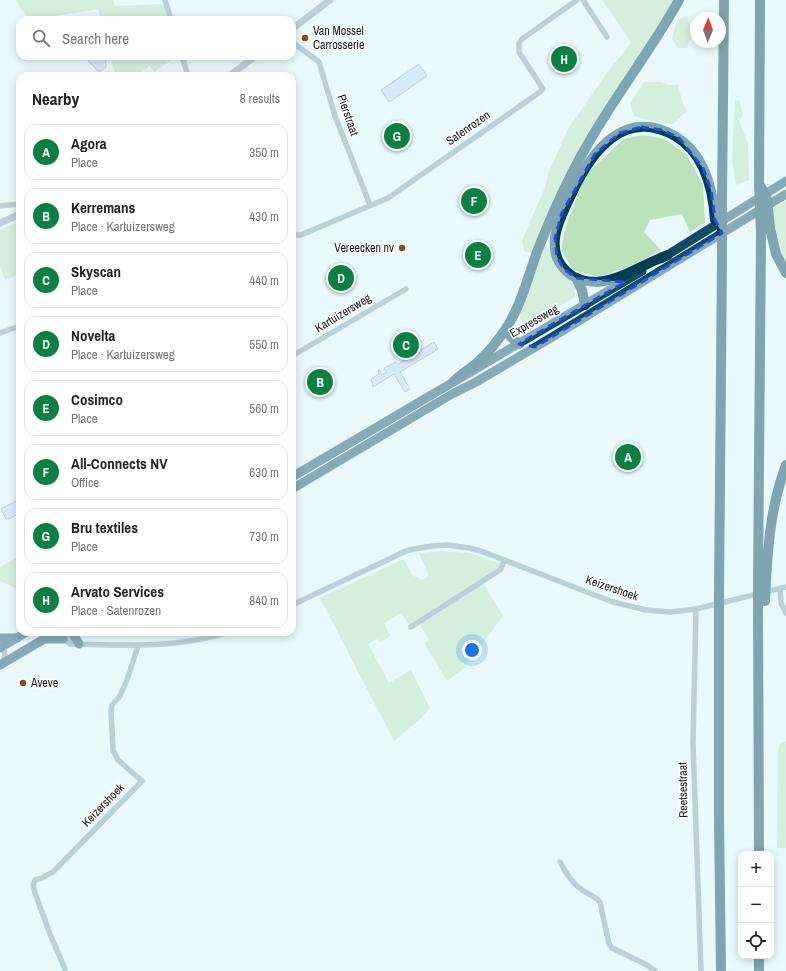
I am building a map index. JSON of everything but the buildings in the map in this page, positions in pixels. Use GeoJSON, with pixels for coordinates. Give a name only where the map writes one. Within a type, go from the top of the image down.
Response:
{"type":"FeatureCollection","features":[{"type":"Feature","properties":{"kind":"highway"},"geometry":{"type":"LineString","coordinates":[[454,381],[480,360],[507,327],[518,305],[543,237],[581,155],[666,24],[679,0]]}},
{"type":"Feature","properties":{"kind":"highway"},"geometry":{"type":"LineString","coordinates":[[721,971],[718,819],[722,231],[718,202],[724,0]]}},
{"type":"Feature","properties":{"kind":"highway"},"geometry":{"type":"LineString","coordinates":[[758,851],[758,618],[762,602],[765,230],[759,180],[760,0]]}},
{"type":"Feature","properties":{"kind":"highway"},"geometry":{"type":"LineString","coordinates":[[668,255],[614,278],[598,282],[576,278],[564,269],[557,257],[554,244],[556,229],[562,213],[584,169],[602,146],[611,138],[620,133],[630,129],[648,127],[662,130],[679,138],[696,156],[708,178],[718,202]]}},
{"type":"Feature","properties":{"kind":"highway","name":"Expressweg"},"geometry":{"type":"LineString","coordinates":[[296,475],[585,305],[785,184]]}},
{"type":"Feature","properties":{"kind":"highway","name":"Expressweg"},"geometry":{"type":"LineString","coordinates":[[296,487],[452,394],[535,347],[786,194]]}},
{"type":"Feature","properties":{"kind":"highway"},"geometry":{"type":"LineString","coordinates":[[765,230],[786,273]]}},
{"type":"Feature","properties":{"kind":"highway"},"geometry":{"type":"LineString","coordinates":[[576,278],[582,290],[585,305],[583,317]]}},
{"type":"Feature","properties":{"kind":"highway"},"geometry":{"type":"LineString","coordinates":[[507,327],[510,336],[519,344],[535,347]]}},
{"type":"Feature","properties":{"kind":"highway"},"geometry":{"type":"LineString","coordinates":[[762,582],[772,518],[786,465]]}},
{"type":"Feature","properties":{"kind":"highway"},"geometry":{"type":"LineString","coordinates":[[2,652],[20,636]]}},
{"type":"Feature","properties":{"kind":"highway"},"geometry":{"type":"LineString","coordinates":[[2,652],[55,636]]}},
{"type":"Feature","properties":{"kind":"highway"},"geometry":{"type":"LineString","coordinates":[[74,636],[79,644]]}},
{"type":"Feature","properties":{"kind":"highway"},"geometry":{"type":"LineString","coordinates":[[758,971],[759,959]]}},
{"type":"Feature","properties":{"kind":"street"},"geometry":{"type":"LineString","coordinates":[[165,0],[170,16]]}},
{"type":"Feature","properties":{"kind":"street"},"geometry":{"type":"LineString","coordinates":[[296,26],[330,0]]}},
{"type":"Feature","properties":{"kind":"street","name":"Satenrozen"},"geometry":{"type":"LineString","coordinates":[[296,235],[301,235],[388,198],[542,89],[519,52],[519,43],[522,39],[577,0]]}},
{"type":"Feature","properties":{"kind":"street"},"geometry":{"type":"LineString","coordinates":[[583,0],[607,37]]}},
{"type":"Feature","properties":{"kind":"street","name":"Pierstraat"},"geometry":{"type":"LineString","coordinates":[[296,45],[319,62],[335,116],[370,206]]}},
{"type":"Feature","properties":{"kind":"street"},"geometry":{"type":"LineString","coordinates":[[183,60],[187,72]]}},
{"type":"Feature","properties":{"kind":"street"},"geometry":{"type":"LineString","coordinates":[[234,72],[251,60]]}},
{"type":"Feature","properties":{"kind":"street"},"geometry":{"type":"LineString","coordinates":[[0,206],[16,204]]}},
{"type":"Feature","properties":{"kind":"street"},"geometry":{"type":"LineString","coordinates":[[0,223],[16,216]]}},
{"type":"Feature","properties":{"kind":"street","name":"Kartuizersweg"},"geometry":{"type":"LineString","coordinates":[[296,354],[406,289]]}},
{"type":"Feature","properties":{"kind":"street"},"geometry":{"type":"LineString","coordinates":[[0,333],[16,327]]}},
{"type":"Feature","properties":{"kind":"street","name":"Keizershoek"},"geometry":{"type":"LineString","coordinates":[[296,603],[406,551],[420,547],[447,545],[469,548],[505,560],[613,602],[634,608],[671,612],[696,609],[783,588]]}},
{"type":"Feature","properties":{"kind":"street"},"geometry":{"type":"LineString","coordinates":[[411,627],[500,570],[505,560]]}},
{"type":"Feature","properties":{"kind":"street"},"geometry":{"type":"LineString","coordinates":[[783,588],[781,603],[786,613]]}},
{"type":"Feature","properties":{"kind":"street","name":"Reetsestraat"},"geometry":{"type":"LineString","coordinates":[[696,609],[693,743],[701,971]]}},
{"type":"Feature","properties":{"kind":"street"},"geometry":{"type":"LineString","coordinates":[[63,636],[70,644],[138,646],[154,646],[187,642],[212,636]]}},
{"type":"Feature","properties":{"kind":"street","name":"Keizershoek"},"geometry":{"type":"LineString","coordinates":[[65,969],[50,934],[33,885],[35,880],[53,872],[142,781],[118,760],[113,750],[110,712],[112,705],[120,696],[127,680],[138,646]]}},
{"type":"Feature","properties":{"kind":"street"},"geometry":{"type":"LineString","coordinates":[[560,862],[564,870],[577,886],[595,897],[600,902],[609,944],[612,948],[647,965],[655,971]]}},
{"type":"Feature","properties":{"kind":"highlighted area"},"geometry":{"type":"Polygon","coordinates":[[[641,127],[662,130],[679,138],[703,168],[711,190],[715,220],[722,233],[535,347],[519,344],[625,282],[576,278],[564,269],[557,257],[555,238],[562,213],[595,154],[620,133],[641,127]]]}},
{"type":"Feature","properties":{"kind":"green space"},"geometry":{"type":"Polygon","coordinates":[[[16,0],[113,0],[115,6],[163,4],[167,16],[100,16],[98,9],[55,16],[27,16],[16,0]]]}},
{"type":"Feature","properties":{"kind":"green space"},"geometry":{"type":"Polygon","coordinates":[[[602,0],[675,0],[645,48],[532,253],[524,251],[522,241],[545,187],[548,174],[568,129],[611,67],[631,42],[602,0]]]}},
{"type":"Feature","properties":{"kind":"green space"},"geometry":{"type":"Polygon","coordinates":[[[687,16],[690,27],[690,40],[687,48],[678,48],[672,39],[677,20],[687,16]]]}},
{"type":"Feature","properties":{"kind":"green space"},"geometry":{"type":"Polygon","coordinates":[[[111,60],[170,60],[154,72],[150,66],[142,72],[115,72],[111,60]]]}},
{"type":"Feature","properties":{"kind":"green space"},"geometry":{"type":"Polygon","coordinates":[[[644,82],[661,82],[669,85],[678,85],[682,101],[687,111],[673,124],[655,122],[634,116],[630,104],[644,82]]]}},
{"type":"Feature","properties":{"kind":"green space"},"geometry":{"type":"Polygon","coordinates":[[[739,100],[743,114],[739,121],[748,143],[749,180],[736,185],[732,161],[735,101],[739,100]]]}},
{"type":"Feature","properties":{"kind":"green space"},"geometry":{"type":"Polygon","coordinates":[[[643,135],[665,139],[687,155],[703,185],[705,223],[690,232],[682,214],[650,220],[644,232],[661,250],[632,266],[598,277],[573,270],[561,250],[565,229],[585,175],[624,139],[643,135]]]}},
{"type":"Feature","properties":{"kind":"green space"},"geometry":{"type":"Polygon","coordinates":[[[786,200],[786,265],[776,242],[773,209],[786,200]]]}},
{"type":"Feature","properties":{"kind":"green space"},"geometry":{"type":"Polygon","coordinates":[[[16,223],[16,276],[5,280],[0,266],[0,230],[16,223]]]}},
{"type":"Feature","properties":{"kind":"green space"},"geometry":{"type":"Polygon","coordinates":[[[545,246],[557,269],[576,286],[575,295],[573,298],[541,317],[523,324],[520,319],[520,312],[545,246]]]}},
{"type":"Feature","properties":{"kind":"green space"},"geometry":{"type":"Polygon","coordinates":[[[442,551],[469,553],[501,564],[491,574],[410,626],[401,613],[384,623],[390,636],[380,643],[377,639],[368,644],[389,683],[411,670],[430,708],[419,720],[394,741],[320,598],[404,559],[412,575],[422,580],[429,576],[419,553],[442,551]]]}},
{"type":"Feature","properties":{"kind":"green space"},"geometry":{"type":"Polygon","coordinates":[[[16,558],[16,588],[0,581],[0,567],[16,558]]]}},
{"type":"Feature","properties":{"kind":"green space"},"geometry":{"type":"Polygon","coordinates":[[[483,583],[503,616],[463,669],[447,681],[424,643],[429,640],[420,625],[483,583]]]}},
{"type":"Feature","properties":{"kind":"green space"},"geometry":{"type":"Polygon","coordinates":[[[785,741],[786,848],[777,848],[778,750],[780,744],[785,741]]]}},
{"type":"Feature","properties":{"kind":"water"},"geometry":{"type":"Polygon","coordinates":[[[87,60],[105,60],[106,67],[101,71],[98,71],[87,60]]]}},
{"type":"Feature","properties":{"kind":"water"},"geometry":{"type":"Polygon","coordinates":[[[419,64],[427,76],[389,102],[381,90],[419,64]]]}},
{"type":"Feature","properties":{"kind":"water"},"geometry":{"type":"Polygon","coordinates":[[[434,342],[438,349],[400,372],[410,389],[405,392],[394,374],[373,387],[371,379],[379,374],[378,370],[380,370],[382,375],[386,372],[384,368],[396,362],[398,364],[434,342]]]}},
{"type":"Feature","properties":{"kind":"water"},"geometry":{"type":"Polygon","coordinates":[[[16,501],[16,515],[9,519],[6,519],[1,509],[16,501]]]}},
{"type":"Feature","properties":{"kind":"place","name":"Van Mossel Carrosserie"},"geometry":{"type":"Point","coordinates":[305,38]}},
{"type":"Feature","properties":{"kind":"place","name":"Arvato Services"},"geometry":{"type":"Point","coordinates":[564,59]}},
{"type":"Feature","properties":{"kind":"place","name":"Bru textiles"},"geometry":{"type":"Point","coordinates":[397,136]}},
{"type":"Feature","properties":{"kind":"place","name":"All-Connects NV"},"geometry":{"type":"Point","coordinates":[474,201]}},
{"type":"Feature","properties":{"kind":"place","name":"Vereecken nv"},"geometry":{"type":"Point","coordinates":[402,248]}},
{"type":"Feature","properties":{"kind":"place","name":"Cosimco"},"geometry":{"type":"Point","coordinates":[478,255]}},
{"type":"Feature","properties":{"kind":"place","name":"Novelta"},"geometry":{"type":"Point","coordinates":[341,278]}},
{"type":"Feature","properties":{"kind":"place","name":"Skyscan"},"geometry":{"type":"Point","coordinates":[406,345]}},
{"type":"Feature","properties":{"kind":"place","name":"Kerremans"},"geometry":{"type":"Point","coordinates":[320,382]}},
{"type":"Feature","properties":{"kind":"place","name":"Agora"},"geometry":{"type":"Point","coordinates":[628,457]}},
{"type":"Feature","properties":{"kind":"place","name":"Aveve"},"geometry":{"type":"Point","coordinates":[23,683]}}]}
